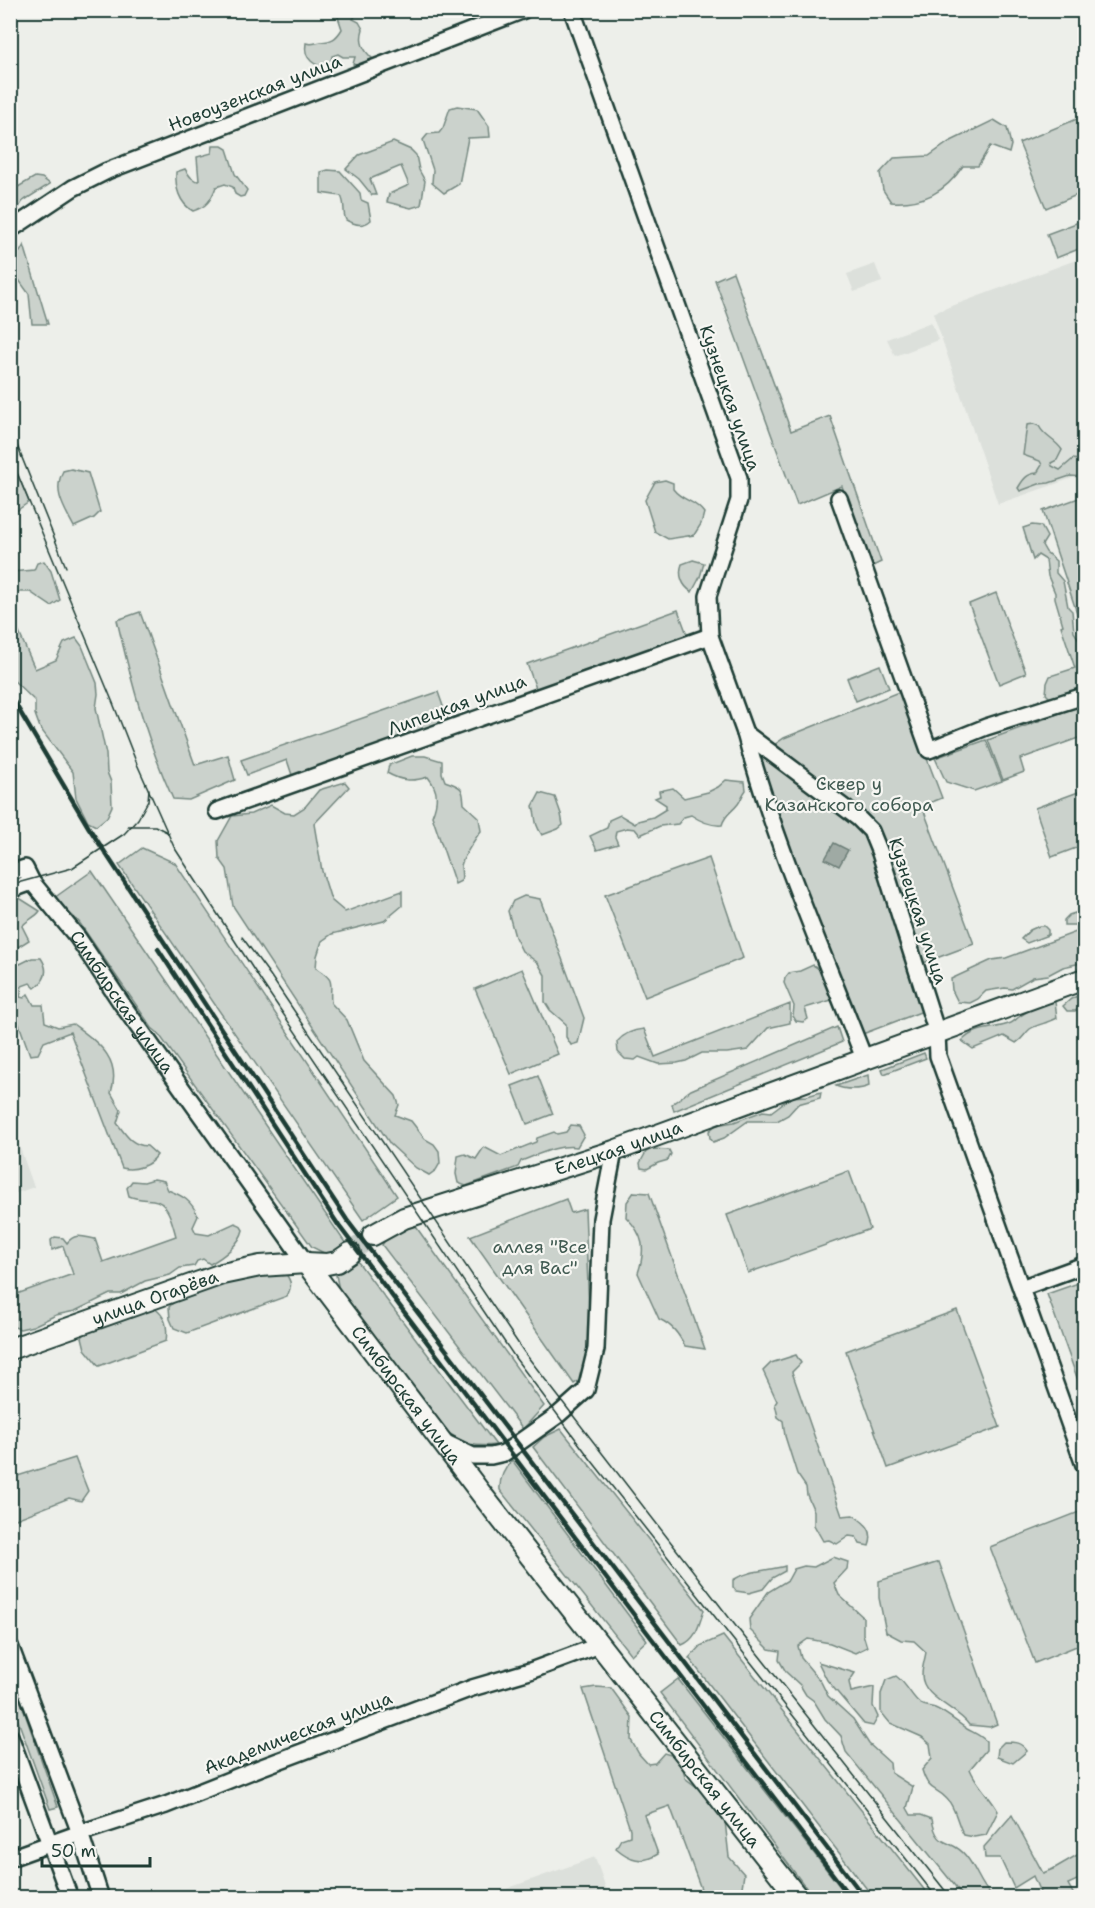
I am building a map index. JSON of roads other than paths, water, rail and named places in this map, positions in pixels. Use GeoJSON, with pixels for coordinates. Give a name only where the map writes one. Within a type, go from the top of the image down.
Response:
{"type":"FeatureCollection","features":[{"type":"Feature","properties":{"kind":"main road","name":"Елецкая улица"},"geometry":{"type":"LineString","coordinates":[[373,1235],[404,1218],[614,1151],[1084,979]]}},
{"type":"Feature","properties":{"kind":"main road"},"geometry":{"type":"LineString","coordinates":[[306,1263],[337,1262],[350,1253]]}},
{"type":"Feature","properties":{"kind":"main road","name":"улица Огарёва"},"geometry":{"type":"LineString","coordinates":[[10,1349],[222,1275],[260,1266],[306,1263]]}},
{"type":"Feature","properties":{"kind":"main road","name":"Симбирская улица"},"geometry":{"type":"LineString","coordinates":[[306,1263],[798,1898]]}},
{"type":"Feature","properties":{"kind":"street","name":"Новоузенская улица"},"geometry":{"type":"LineString","coordinates":[[10,230],[73,188],[107,171],[524,10]]}},
{"type":"Feature","properties":{"kind":"street","name":"Кузнецкая улица"},"geometry":{"type":"LineString","coordinates":[[572,10],[739,478],[739,500],[708,596],[710,636],[745,733],[858,818],[871,831],[880,853],[936,1033],[938,1056],[1084,1466]]}},
{"type":"Feature","properties":{"kind":"street"},"geometry":{"type":"LineString","coordinates":[[839,498],[929,750],[986,727],[1084,696]]}},
{"type":"Feature","properties":{"kind":"street","name":"Липецкая улица"},"geometry":{"type":"LineString","coordinates":[[217,811],[710,636]]}},
{"type":"Feature","properties":{"kind":"street"},"geometry":{"type":"LineString","coordinates":[[745,733],[760,790],[865,1060]]}},
{"type":"Feature","properties":{"kind":"street"},"geometry":{"type":"LineString","coordinates":[[10,873],[25,868],[32,882],[10,890]]}},
{"type":"Feature","properties":{"kind":"street","name":"Симбирская улица"},"geometry":{"type":"LineString","coordinates":[[32,882],[78,938],[122,1004],[306,1263]]}},
{"type":"Feature","properties":{"kind":"street"},"geometry":{"type":"LineString","coordinates":[[443,1441],[472,1456],[492,1456],[504,1453],[558,1415],[586,1390],[596,1349],[601,1219],[614,1151]]}},
{"type":"Feature","properties":{"kind":"street"},"geometry":{"type":"LineString","coordinates":[[594,1157],[604,1195]]}},
{"type":"Feature","properties":{"kind":"street"},"geometry":{"type":"LineString","coordinates":[[1021,1288],[1084,1265]]}},
{"type":"Feature","properties":{"kind":"street","name":"Академическая улица"},"geometry":{"type":"LineString","coordinates":[[10,1858],[166,1805],[472,1688],[530,1671],[600,1645]]}},
{"type":"Feature","properties":{"kind":"street"},"geometry":{"type":"LineString","coordinates":[[10,1646],[80,1833],[101,1898]]}},
{"type":"Feature","properties":{"kind":"street"},"geometry":{"type":"LineString","coordinates":[[10,1736],[70,1898]]}},
{"type":"Feature","properties":{"kind":"tunnel"},"geometry":{"type":"LineString","coordinates":[[350,1253],[373,1235]]}},
{"type":"Feature","properties":{"kind":"tram line"},"geometry":{"type":"LineString","coordinates":[[10,428],[66,567]]}},
{"type":"Feature","properties":{"kind":"tram line"},"geometry":{"type":"LineString","coordinates":[[10,456],[137,764],[174,847],[261,981],[516,1359],[592,1461],[937,1898]]}},
{"type":"Feature","properties":{"kind":"tram line"},"geometry":{"type":"LineString","coordinates":[[10,885],[72,868],[124,834],[138,819],[148,801],[149,789]]}},
{"type":"Feature","properties":{"kind":"tram line"},"geometry":{"type":"LineString","coordinates":[[128,826],[155,826],[169,833]]}},
{"type":"Feature","properties":{"kind":"tram line"},"geometry":{"type":"LineString","coordinates":[[242,937],[270,975],[524,1352],[731,1620],[951,1898]]}},
{"type":"Feature","properties":{"kind":"railway"},"geometry":{"type":"LineString","coordinates":[[10,695],[89,828],[347,1220],[865,1898]]}},
{"type":"Feature","properties":{"kind":"railway"},"geometry":{"type":"LineString","coordinates":[[158,949],[339,1226],[851,1898]]}},
{"type":"Feature","properties":{"kind":"park label","name":"Сквер у Казанского собора"},"geometry":{"type":"Point","coordinates":[849,794]}},
{"type":"Feature","properties":{"kind":"park label","name":"аллея \"Все для Вас\""},"geometry":{"type":"Point","coordinates":[540,1257]}}]}
